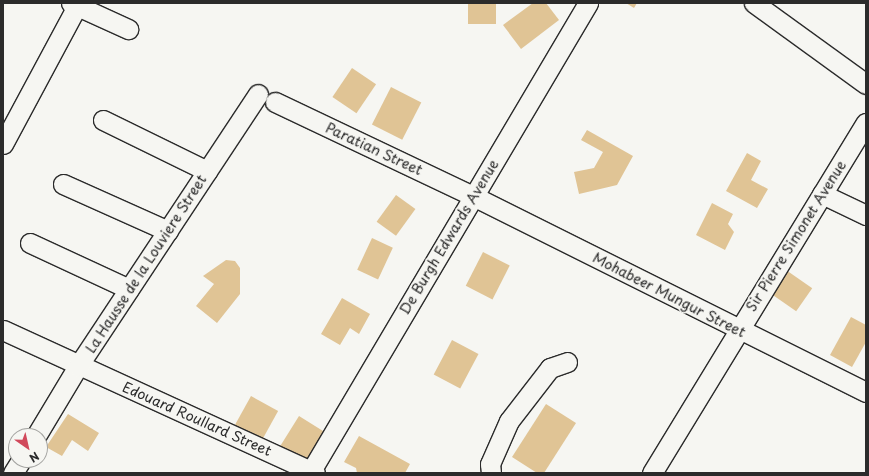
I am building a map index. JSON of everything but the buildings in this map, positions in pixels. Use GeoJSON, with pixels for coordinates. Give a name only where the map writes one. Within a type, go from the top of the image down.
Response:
{"type":"FeatureCollection","features":[{"type":"Feature","properties":{"kind":"street","name":"De Burgh Edwards Avenue"},"geometry":{"type":"LineString","coordinates":[[313,472],[473,196],[588,3]]}},
{"type":"Feature","properties":{"kind":"street"},"geometry":{"type":"LineString","coordinates":[[754,3],[866,84]]}},
{"type":"Feature","properties":{"kind":"street"},"geometry":{"type":"LineString","coordinates":[[3,144],[74,5],[128,29]]}},
{"type":"Feature","properties":{"kind":"street","name":"Paratian Street"},"geometry":{"type":"LineString","coordinates":[[266,98],[473,196]]}},
{"type":"Feature","properties":{"kind":"street","name":"La Hausse de la Louviere Street"},"geometry":{"type":"LineString","coordinates":[[41,428],[78,366],[207,171],[266,98]]}},
{"type":"Feature","properties":{"kind":"street"},"geometry":{"type":"LineString","coordinates":[[103,120],[207,171]]}},
{"type":"Feature","properties":{"kind":"street","name":"Sir Pierre Simonet Avenue"},"geometry":{"type":"LineString","coordinates":[[652,473],[738,330],[866,123]]}},
{"type":"Feature","properties":{"kind":"street"},"geometry":{"type":"LineString","coordinates":[[63,184],[168,231]]}},
{"type":"Feature","properties":{"kind":"street"},"geometry":{"type":"LineString","coordinates":[[822,194],[866,215]]}},
{"type":"Feature","properties":{"kind":"street","name":"Mohabeer Mungur Street"},"geometry":{"type":"LineString","coordinates":[[473,196],[738,330],[866,392]]}},
{"type":"Feature","properties":{"kind":"street"},"geometry":{"type":"LineString","coordinates":[[30,243],[129,289]]}},
{"type":"Feature","properties":{"kind":"street","name":"Edouard Roullard Street"},"geometry":{"type":"LineString","coordinates":[[3,330],[78,366],[313,472]]}},
{"type":"Feature","properties":{"kind":"street"},"geometry":{"type":"LineString","coordinates":[[491,473],[490,464],[509,421],[550,368],[567,362]]}}]}
